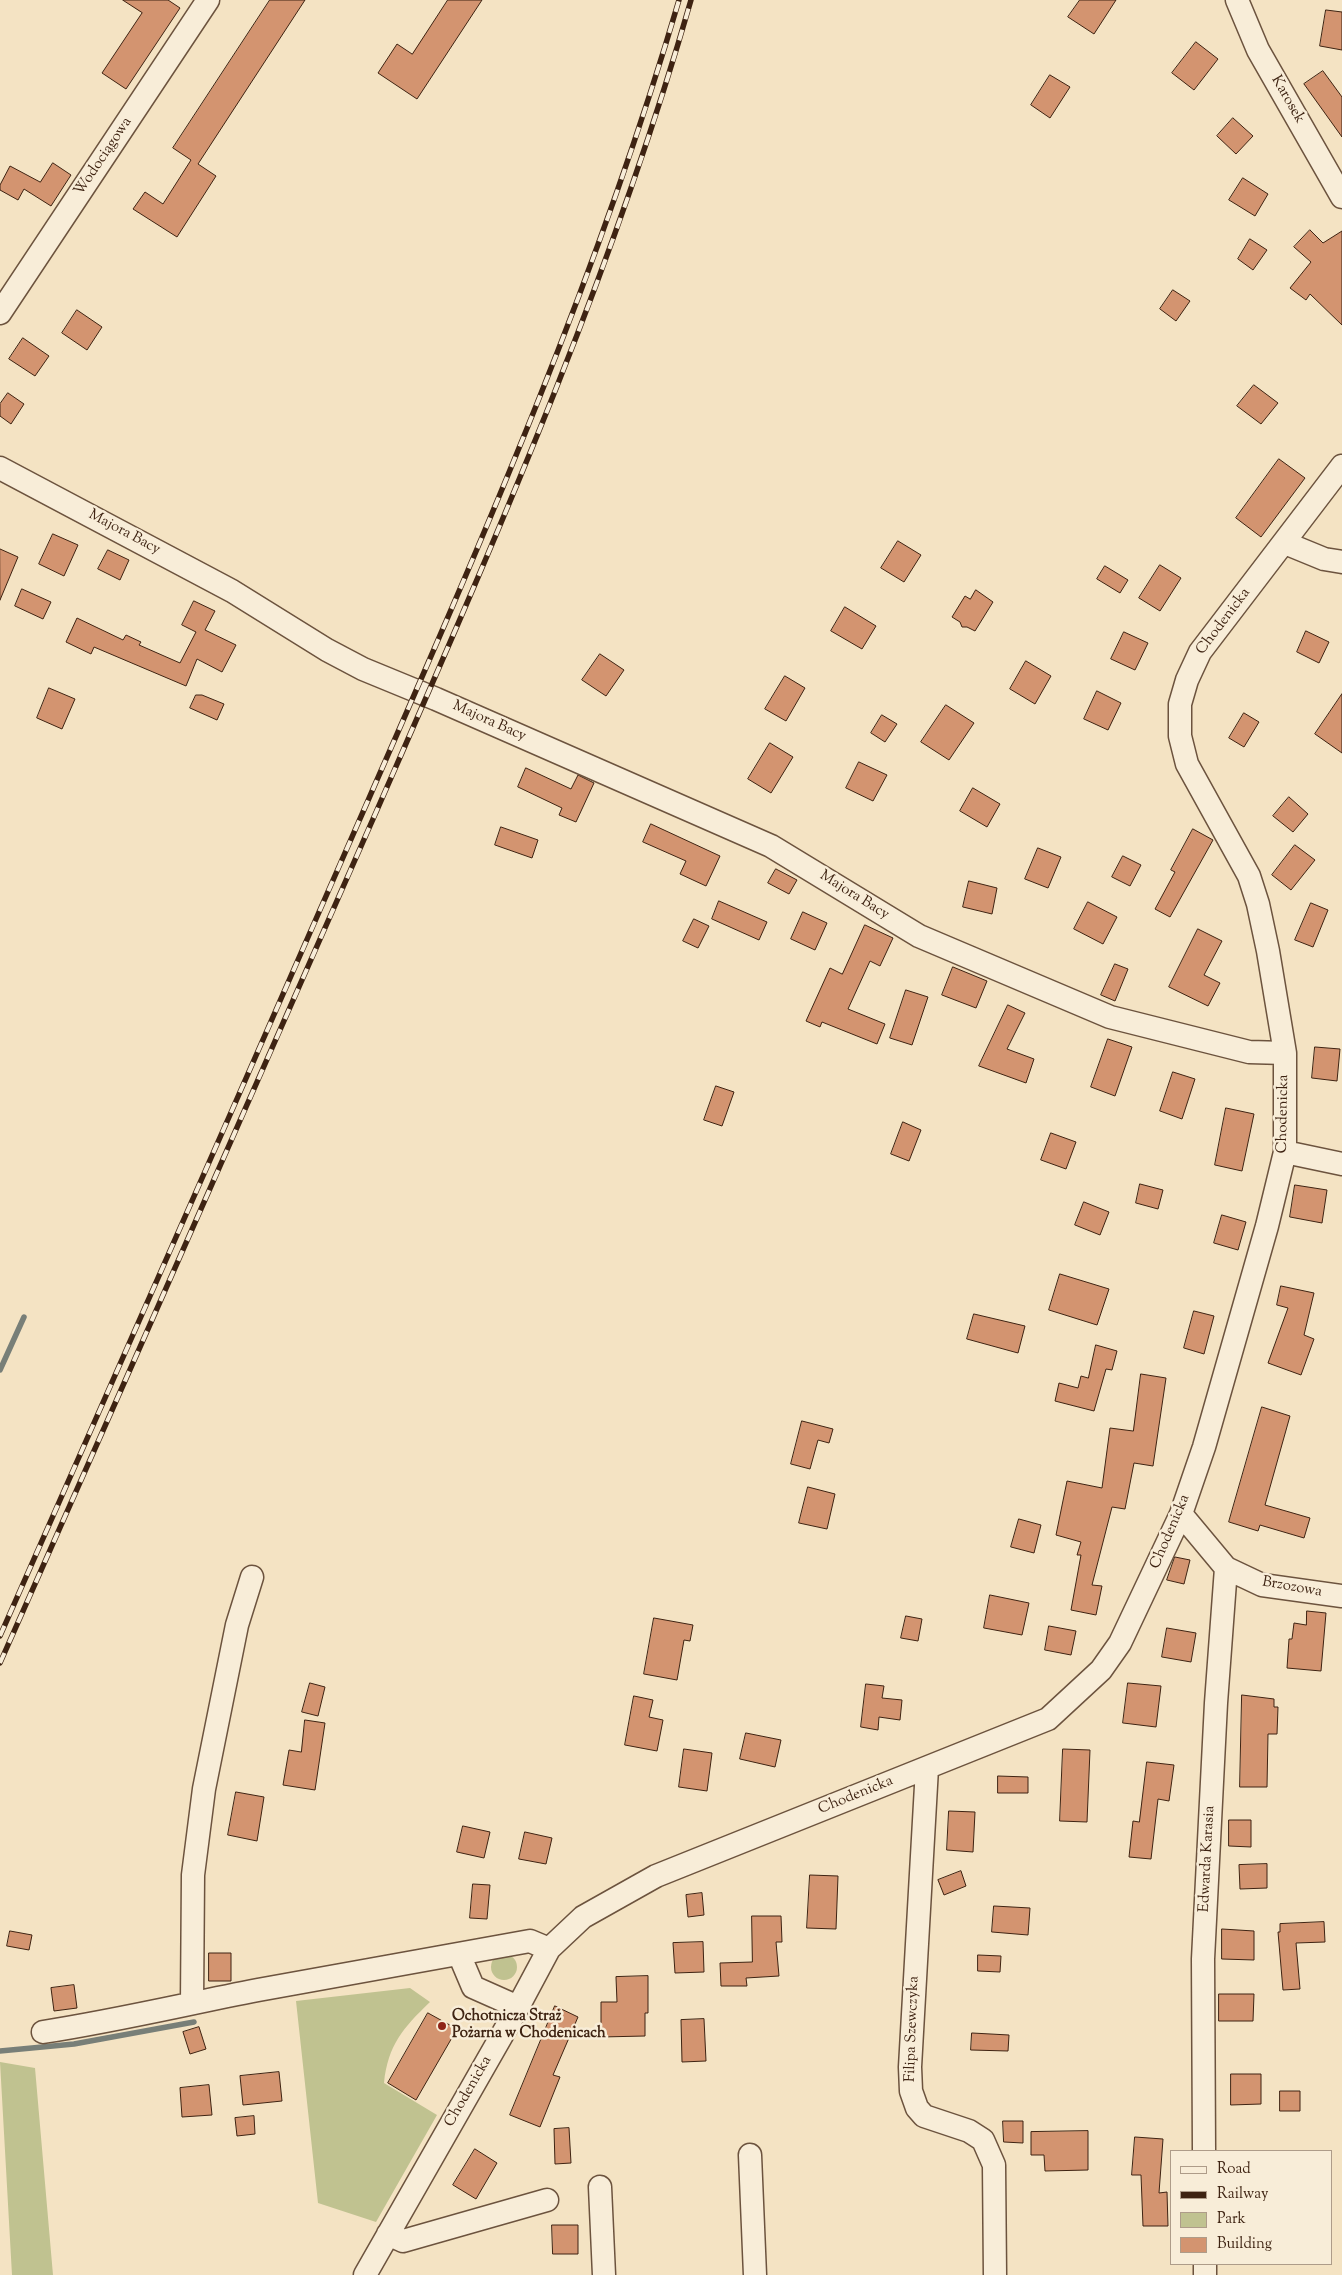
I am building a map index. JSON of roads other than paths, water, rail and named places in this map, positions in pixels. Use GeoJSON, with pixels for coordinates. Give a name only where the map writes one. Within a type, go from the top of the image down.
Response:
{"type":"FeatureCollection","features":[{"type":"Feature","properties":{"kind":"street","name":"Wodociągowa"},"geometry":{"type":"LineString","coordinates":[[0,313],[208,0]]}},
{"type":"Feature","properties":{"kind":"street","name":"Karosek"},"geometry":{"type":"LineString","coordinates":[[1237,0],[1258,50],[1342,197]]}},
{"type":"Feature","properties":{"kind":"street","name":"Chodenicka"},"geometry":{"type":"LineString","coordinates":[[365,2275],[518,2007],[549,1948],[583,1917],[656,1876],[1048,1719],[1090,1682],[1120,1643],[1181,1514],[1204,1447],[1267,1226],[1285,1152],[1285,1053],[1258,904],[1249,876],[1187,764],[1180,736],[1180,704],[1187,680],[1200,652],[1342,466]]}},
{"type":"Feature","properties":{"kind":"street","name":"Majora Bacy"},"geometry":{"type":"LineString","coordinates":[[0,468],[232,591],[327,650],[363,669],[436,698],[771,846],[919,936],[1101,1013],[1249,1052],[1285,1053]]}},
{"type":"Feature","properties":{"kind":"street"},"geometry":{"type":"LineString","coordinates":[[1285,543],[1324,559],[1342,562]]}},
{"type":"Feature","properties":{"kind":"street"},"geometry":{"type":"LineString","coordinates":[[1285,1152],[1342,1164]]}},
{"type":"Feature","properties":{"kind":"street","name":"Brzozowa"},"geometry":{"type":"LineString","coordinates":[[1181,1514],[1226,1568],[1262,1585],[1342,1596]]}},
{"type":"Feature","properties":{"kind":"street","name":"Edwarda Karasia"},"geometry":{"type":"LineString","coordinates":[[1204,2150],[1203,1959],[1216,1703],[1226,1568]]}},
{"type":"Feature","properties":{"kind":"street"},"geometry":{"type":"LineString","coordinates":[[192,2003],[193,1875],[204,1789],[238,1625],[252,1577]]}},
{"type":"Feature","properties":{"kind":"street","name":"Filipa Szewczyka"},"geometry":{"type":"LineString","coordinates":[[927,1768],[911,2057],[911,2091],[918,2108],[924,2116],[969,2131],[983,2140],[994,2165],[995,2275]]}},
{"type":"Feature","properties":{"kind":"street"},"geometry":{"type":"LineString","coordinates":[[43,2032],[119,2020],[192,2003],[530,1941],[549,1948]]}},
{"type":"Feature","properties":{"kind":"street"},"geometry":{"type":"LineString","coordinates":[[459,1954],[473,1987],[518,2007]]}},
{"type":"Feature","properties":{"kind":"street"},"geometry":{"type":"LineString","coordinates":[[750,2155],[754,2275]]}},
{"type":"Feature","properties":{"kind":"street"},"geometry":{"type":"LineString","coordinates":[[600,2187],[604,2275]]}},
{"type":"Feature","properties":{"kind":"street"},"geometry":{"type":"LineString","coordinates":[[388,2234],[403,2241],[547,2200]]}},
{"type":"Feature","properties":{"kind":"waterway"},"geometry":{"type":"LineString","coordinates":[[0,1370],[24,1317]]}},
{"type":"Feature","properties":{"kind":"waterway"},"geometry":{"type":"LineString","coordinates":[[0,2051],[74,2044],[194,2022]]}},
{"type":"Feature","properties":{"kind":"railway"},"geometry":{"type":"LineString","coordinates":[[0,1636],[490,518],[532,416],[611,210],[679,0]]}},
{"type":"Feature","properties":{"kind":"railway"},"geometry":{"type":"LineString","coordinates":[[0,1663],[377,810],[548,410],[624,207],[659,104],[691,0]]}},
{"type":"Feature","properties":{"kind":"place","name":"Ochotnicza Straż Pożarna w Chodenicach"},"geometry":{"type":"Point","coordinates":[442,2026]}}]}
